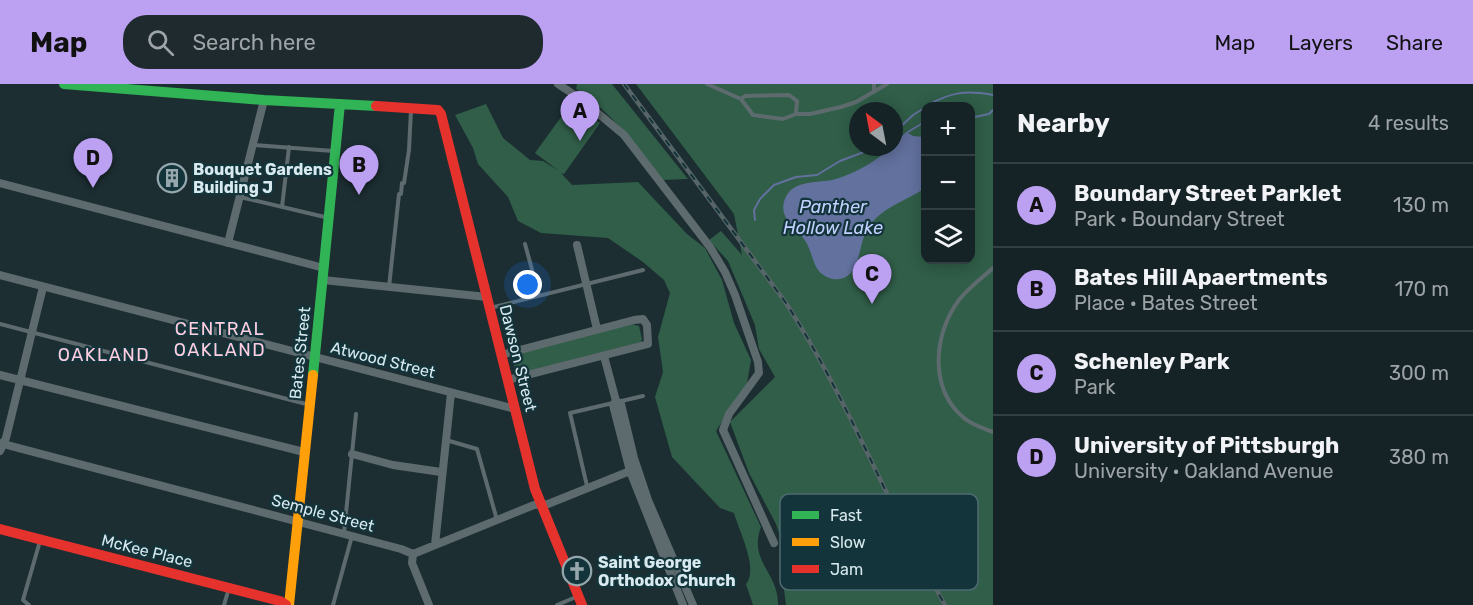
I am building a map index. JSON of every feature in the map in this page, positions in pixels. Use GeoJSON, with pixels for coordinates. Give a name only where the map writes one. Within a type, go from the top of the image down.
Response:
{"type":"FeatureCollection","features":[{"type":"Feature","properties":{"kind":"street"},"geometry":{"type":"LineString","coordinates":[[64,84],[181,88],[264,100],[411,109]]}},
{"type":"Feature","properties":{"kind":"street"},"geometry":{"type":"LineString","coordinates":[[558,84],[582,100],[624,135],[726,272],[758,362],[759,373],[729,414],[723,430],[774,543]]}},
{"type":"Feature","properties":{"kind":"street"},"geometry":{"type":"LineString","coordinates":[[228,243],[264,100]]}},
{"type":"Feature","properties":{"kind":"street","name":"Bates Street"},"geometry":{"type":"LineString","coordinates":[[287,605],[298,521],[337,152],[340,104]]}},
{"type":"Feature","properties":{"kind":"street","name":"Dawson Street"},"geometry":{"type":"LineString","coordinates":[[411,109],[434,109],[441,114],[535,489],[580,601]]}},
{"type":"Feature","properties":{"kind":"street"},"geometry":{"type":"LineString","coordinates":[[0,183],[324,268]]}},
{"type":"Feature","properties":{"kind":"street"},"geometry":{"type":"LineString","coordinates":[[577,246],[597,329]]}},
{"type":"Feature","properties":{"kind":"street","name":"Atwood Street"},"geometry":{"type":"LineString","coordinates":[[0,275],[515,409]]}},
{"type":"Feature","properties":{"kind":"street"},"geometry":{"type":"LineString","coordinates":[[323,280],[487,297]]}},
{"type":"Feature","properties":{"kind":"street"},"geometry":{"type":"LineString","coordinates":[[1,446],[43,286]]}},
{"type":"Feature","properties":{"kind":"street"},"geometry":{"type":"LineString","coordinates":[[501,355],[634,320],[643,319],[646,325],[648,344],[508,380]]}},
{"type":"Feature","properties":{"kind":"street"},"geometry":{"type":"LineString","coordinates":[[604,356],[616,401],[621,404],[630,471],[645,501]]}},
{"type":"Feature","properties":{"kind":"street"},"geometry":{"type":"LineString","coordinates":[[0,375],[304,452]]}},
{"type":"Feature","properties":{"kind":"street"},"geometry":{"type":"LineString","coordinates":[[435,544],[451,393]]}},
{"type":"Feature","properties":{"kind":"street","name":"Semple Street"},"geometry":{"type":"LineString","coordinates":[[1,446],[298,521],[412,554]]}},
{"type":"Feature","properties":{"kind":"street"},"geometry":{"type":"LineString","coordinates":[[352,454],[393,465],[441,472]]}},
{"type":"Feature","properties":{"kind":"street"},"geometry":{"type":"LineString","coordinates":[[630,459],[679,584],[683,605]]}},
{"type":"Feature","properties":{"kind":"street"},"geometry":{"type":"LineString","coordinates":[[429,605],[412,563],[412,554],[534,505],[548,504],[630,471]]}},
{"type":"Feature","properties":{"kind":"street","name":"McKee Place"},"geometry":{"type":"LineString","coordinates":[[0,529],[280,601],[287,605]]}},
{"type":"Feature","properties":{"kind":"street"},"geometry":{"type":"LineString","coordinates":[[679,584],[693,605]]}},
{"type":"Feature","properties":{"kind":"lane"},"geometry":{"type":"LineString","coordinates":[[707,84],[741,99],[753,115],[783,119],[796,114],[810,114],[856,102],[887,84]]}},
{"type":"Feature","properties":{"kind":"lane"},"geometry":{"type":"LineString","coordinates":[[874,84],[874,91]]}},
{"type":"Feature","properties":{"kind":"lane"},"geometry":{"type":"LineString","coordinates":[[741,99],[746,96],[789,95],[796,101],[796,114]]}},
{"type":"Feature","properties":{"kind":"lane"},"geometry":{"type":"LineString","coordinates":[[389,287],[399,194],[401,194],[404,183],[407,150],[409,150],[411,109]]}},
{"type":"Feature","properties":{"kind":"lane"},"geometry":{"type":"LineString","coordinates":[[253,145],[337,152]]}},
{"type":"Feature","properties":{"kind":"lane"},"geometry":{"type":"LineString","coordinates":[[282,207],[289,147]]}},
{"type":"Feature","properties":{"kind":"lane"},"geometry":{"type":"LineString","coordinates":[[240,197],[330,218]]}},
{"type":"Feature","properties":{"kind":"lane"},"geometry":{"type":"LineString","coordinates":[[525,244],[539,295]]}},
{"type":"Feature","properties":{"kind":"lane"},"geometry":{"type":"LineString","coordinates":[[993,268],[959,300],[944,326],[939,340],[938,364],[941,381],[949,400],[963,417],[993,432]]}},
{"type":"Feature","properties":{"kind":"lane"},"geometry":{"type":"LineString","coordinates":[[490,309],[643,270]]}},
{"type":"Feature","properties":{"kind":"lane"},"geometry":{"type":"LineString","coordinates":[[0,324],[310,405]]}},
{"type":"Feature","properties":{"kind":"lane"},"geometry":{"type":"LineString","coordinates":[[588,487],[570,412],[643,396]]}},
{"type":"Feature","properties":{"kind":"lane"},"geometry":{"type":"LineString","coordinates":[[333,605],[348,535],[356,414]]}},
{"type":"Feature","properties":{"kind":"lane"},"geometry":{"type":"LineString","coordinates":[[445,440],[477,448],[497,520]]}},
{"type":"Feature","properties":{"kind":"lane"},"geometry":{"type":"LineString","coordinates":[[29,605],[23,600],[40,540]]}},
{"type":"Feature","properties":{"kind":"lane"},"geometry":{"type":"LineString","coordinates":[[224,605],[230,588]]}},
{"type":"Feature","properties":{"kind":"lane"},"geometry":{"type":"LineString","coordinates":[[557,605],[580,601]]}},
{"type":"Feature","properties":{"kind":"green space"},"geometry":{"type":"Polygon","coordinates":[[[577,84],[612,84],[688,179],[661,180],[612,119],[576,89],[577,84]]]}},
{"type":"Feature","properties":{"kind":"green space"},"geometry":{"type":"Polygon","coordinates":[[[636,84],[993,84],[993,605],[786,605],[784,590],[978,590],[978,494],[780,494],[780,536],[749,473],[730,422],[775,377],[759,349],[755,325],[728,261],[709,240],[721,231],[742,255],[734,214],[636,84]]]}},
{"type":"Feature","properties":{"kind":"green space"},"geometry":{"type":"Polygon","coordinates":[[[572,102],[600,123],[564,174],[561,173],[572,185],[638,182],[687,234],[705,248],[722,280],[734,323],[751,360],[747,383],[716,431],[761,527],[758,549],[774,584],[778,605],[753,605],[746,584],[750,569],[749,560],[734,513],[720,508],[672,457],[655,397],[663,372],[658,337],[670,293],[664,280],[643,262],[608,238],[541,233],[518,221],[508,197],[478,164],[473,148],[455,115],[486,104],[503,138],[530,160],[543,161],[559,171],[535,153],[572,102]]]}},
{"type":"Feature","properties":{"kind":"green space"},"geometry":{"type":"Polygon","coordinates":[[[631,324],[639,326],[641,342],[524,372],[515,369],[513,360],[515,355],[631,324]]]}},
{"type":"Feature","properties":{"kind":"water","name":"Panther Hollow Lake"},"geometry":{"type":"Polygon","coordinates":[[[906,132],[921,137],[921,190],[886,210],[872,222],[864,236],[852,272],[840,279],[826,277],[817,267],[806,242],[784,213],[786,197],[793,188],[799,185],[836,179],[866,166],[880,156],[903,156],[903,135],[906,132]]]}},
{"type":"Feature","properties":{"kind":"waterway"},"geometry":{"type":"LineString","coordinates":[[934,102],[958,93],[993,95]]}},
{"type":"Feature","properties":{"kind":"waterway"},"geometry":{"type":"LineString","coordinates":[[903,124],[921,110]]}},
{"type":"Feature","properties":{"kind":"waterway"},"geometry":{"type":"LineString","coordinates":[[975,117],[989,114],[993,110]]}},
{"type":"Feature","properties":{"kind":"waterway"},"geometry":{"type":"LineString","coordinates":[[908,132],[921,124]]}},
{"type":"Feature","properties":{"kind":"waterway"},"geometry":{"type":"LineString","coordinates":[[755,220],[754,210],[760,199],[774,185],[796,177],[817,175],[853,156]]}},
{"type":"Feature","properties":{"kind":"railway"},"geometry":{"type":"LineString","coordinates":[[624,84],[786,303],[829,377],[887,494]]}},
{"type":"Feature","properties":{"kind":"railway"},"geometry":{"type":"LineString","coordinates":[[936,590],[945,605]]}},
{"type":"Feature","properties":{"kind":"traffic: fast"},"geometry":{"type":"LineString","coordinates":[[64,84],[264,100],[376,106]]}},
{"type":"Feature","properties":{"kind":"traffic: fast"},"geometry":{"type":"LineString","coordinates":[[313,375],[340,104]]}},
{"type":"Feature","properties":{"kind":"traffic: slow"},"geometry":{"type":"LineString","coordinates":[[289,605],[313,375]]}},
{"type":"Feature","properties":{"kind":"traffic: jam"},"geometry":{"type":"LineString","coordinates":[[376,106],[438,110],[441,114],[535,489],[582,605]]}},
{"type":"Feature","properties":{"kind":"traffic: jam"},"geometry":{"type":"LineString","coordinates":[[0,529],[280,601],[286,605]]}},
{"type":"Feature","properties":{"kind":"place","name":"Boundary Street Parklet"},"geometry":{"type":"Point","coordinates":[580,141]}},
{"type":"Feature","properties":{"kind":"place","name":"Bouquet Gardens Building J"},"geometry":{"type":"Point","coordinates":[172,178]}},
{"type":"Feature","properties":{"kind":"place","name":"University of Pittsburgh"},"geometry":{"type":"Point","coordinates":[93,188]}},
{"type":"Feature","properties":{"kind":"place","name":"Bates Hill Apaertments"},"geometry":{"type":"Point","coordinates":[359,195]}},
{"type":"Feature","properties":{"kind":"place","name":"Schenley Park"},"geometry":{"type":"Point","coordinates":[872,304]}},
{"type":"Feature","properties":{"kind":"place","name":"Saint George Orthodox Church"},"geometry":{"type":"Point","coordinates":[577,571]}},
{"type":"Feature","properties":{"kind":"district","name":"CENTRAL OAKLAND"},"geometry":{"type":"Point","coordinates":[220,339]}},
{"type":"Feature","properties":{"kind":"district","name":"OAKLAND"},"geometry":{"type":"Point","coordinates":[104,355]}}]}
